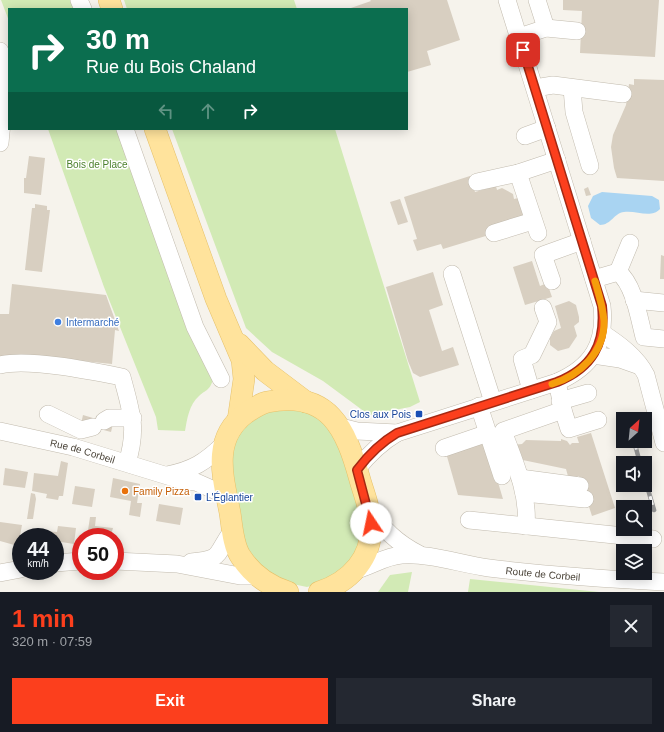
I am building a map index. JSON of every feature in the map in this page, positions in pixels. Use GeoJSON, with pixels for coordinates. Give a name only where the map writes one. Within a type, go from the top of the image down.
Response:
{"type":"FeatureCollection","features":[{"type":"Feature","properties":{"kind":"main road"},"geometry":{"type":"LineString","coordinates":[[154,130],[216,300],[242,360],[244,370],[243,390],[238,420]]}},
{"type":"Feature","properties":{"kind":"main road"},"geometry":{"type":"LineString","coordinates":[[232,336],[265,371],[306,402]]}},
{"type":"Feature","properties":{"kind":"main road"},"geometry":{"type":"LineString","coordinates":[[288,592],[266,584],[240,556],[232,530],[221,457],[224,444],[231,427],[238,420],[253,408],[266,402],[288,400],[306,402],[322,408],[341,427],[348,441],[369,509],[371,528],[369,546],[356,570],[328,590]]}},
{"type":"Feature","properties":{"kind":"street"},"geometry":{"type":"LineString","coordinates":[[357,470],[370,453],[382,441],[397,433],[573,376],[585,366],[593,355],[602,333],[604,323],[602,306],[507,0]]}},
{"type":"Feature","properties":{"kind":"street"},"geometry":{"type":"LineString","coordinates":[[538,0],[546,28]]}},
{"type":"Feature","properties":{"kind":"street"},"geometry":{"type":"LineString","coordinates":[[519,37],[546,28],[577,31]]}},
{"type":"Feature","properties":{"kind":"street"},"geometry":{"type":"LineString","coordinates":[[0,51],[7,71],[0,143]]}},
{"type":"Feature","properties":{"kind":"street"},"geometry":{"type":"LineString","coordinates":[[535,88],[553,85],[623,94]]}},
{"type":"Feature","properties":{"kind":"street"},"geometry":{"type":"LineString","coordinates":[[572,88],[574,112],[590,166]]}},
{"type":"Feature","properties":{"kind":"street"},"geometry":{"type":"LineString","coordinates":[[525,136],[547,128]]}},
{"type":"Feature","properties":{"kind":"street"},"geometry":{"type":"LineString","coordinates":[[125,130],[195,327],[222,379]]}},
{"type":"Feature","properties":{"kind":"street"},"geometry":{"type":"LineString","coordinates":[[477,182],[518,173],[557,160]]}},
{"type":"Feature","properties":{"kind":"street"},"geometry":{"type":"LineString","coordinates":[[494,233],[535,227],[518,173]]}},
{"type":"Feature","properties":{"kind":"street"},"geometry":{"type":"LineString","coordinates":[[552,282],[543,255],[582,241]]}},
{"type":"Feature","properties":{"kind":"street"},"geometry":{"type":"LineString","coordinates":[[618,272],[630,243]]}},
{"type":"Feature","properties":{"kind":"street"},"geometry":{"type":"LineString","coordinates":[[594,278],[618,272],[624,276],[634,300],[644,337],[664,339]]}},
{"type":"Feature","properties":{"kind":"street"},"geometry":{"type":"LineString","coordinates":[[452,274],[486,404],[488,433],[502,476]]}},
{"type":"Feature","properties":{"kind":"street"},"geometry":{"type":"LineString","coordinates":[[634,300],[664,303]]}},
{"type":"Feature","properties":{"kind":"street"},"geometry":{"type":"LineString","coordinates":[[532,390],[522,359],[532,355],[548,322],[543,308]]}},
{"type":"Feature","properties":{"kind":"street"},"geometry":{"type":"LineString","coordinates":[[602,333],[634,357],[642,366],[646,375],[664,443]]}},
{"type":"Feature","properties":{"kind":"street"},"geometry":{"type":"LineString","coordinates":[[593,355],[620,359],[642,366]]}},
{"type":"Feature","properties":{"kind":"street"},"geometry":{"type":"LineString","coordinates":[[0,365],[8,363],[39,365],[122,377],[133,418],[131,448],[126,463]]}},
{"type":"Feature","properties":{"kind":"street"},"geometry":{"type":"LineString","coordinates":[[557,382],[569,429],[598,420]]}},
{"type":"Feature","properties":{"kind":"street"},"geometry":{"type":"LineString","coordinates":[[526,526],[527,510],[522,486],[503,431],[562,406],[588,393]]}},
{"type":"Feature","properties":{"kind":"street"},"geometry":{"type":"LineString","coordinates":[[48,414],[81,430],[109,418],[133,418]]}},
{"type":"Feature","properties":{"kind":"street"},"geometry":{"type":"LineString","coordinates":[[341,427],[357,431],[397,433]]}},
{"type":"Feature","properties":{"kind":"street","name":"Rue de Corbeil"},"geometry":{"type":"LineString","coordinates":[[0,431],[73,447],[165,475],[185,472],[202,463],[224,444]]}},
{"type":"Feature","properties":{"kind":"street"},"geometry":{"type":"LineString","coordinates":[[444,448],[488,433]]}},
{"type":"Feature","properties":{"kind":"street"},"geometry":{"type":"LineString","coordinates":[[165,475],[177,486],[227,498]]}},
{"type":"Feature","properties":{"kind":"street"},"geometry":{"type":"LineString","coordinates":[[522,486],[582,492]]}},
{"type":"Feature","properties":{"kind":"street","name":"Route de Corbeil"},"geometry":{"type":"LineString","coordinates":[[369,509],[389,534],[401,544],[423,556]]}},
{"type":"Feature","properties":{"kind":"street"},"geometry":{"type":"LineString","coordinates":[[469,520],[653,539]]}},
{"type":"Feature","properties":{"kind":"street"},"geometry":{"type":"LineString","coordinates":[[177,564],[207,561],[218,556],[232,530]]}},
{"type":"Feature","properties":{"kind":"street","name":"Route de Corbeil"},"geometry":{"type":"LineString","coordinates":[[356,570],[368,567],[389,557],[403,555],[423,556],[476,566],[541,574],[664,582]]}},
{"type":"Feature","properties":{"kind":"street"},"geometry":{"type":"LineString","coordinates":[[124,561],[177,564],[240,576],[266,584]]}},
{"type":"Feature","properties":{"kind":"street"},"geometry":{"type":"LineString","coordinates":[[0,573],[12,571]]}},
{"type":"Feature","properties":{"kind":"green space"},"geometry":{"type":"Polygon","coordinates":[[[1,0],[76,0],[79,8],[8,8],[8,18],[1,0]]]}},
{"type":"Feature","properties":{"kind":"green space"},"geometry":{"type":"Polygon","coordinates":[[[124,0],[294,0],[297,8],[127,8],[124,0]]]}},
{"type":"Feature","properties":{"kind":"green space","name":"Bois de Place"},"geometry":{"type":"Polygon","coordinates":[[[48,130],[121,130],[213,380],[209,388],[199,396],[193,404],[189,412],[185,431],[158,430],[156,417],[104,287],[48,130]]]}},
{"type":"Feature","properties":{"kind":"green space"},"geometry":{"type":"Polygon","coordinates":[[[172,130],[335,130],[420,402],[410,407],[369,415],[323,381],[272,352],[246,328],[172,130]]]}},
{"type":"Feature","properties":{"kind":"green space"},"geometry":{"type":"Polygon","coordinates":[[[296,408],[312,414],[334,432],[363,520],[362,539],[353,558],[343,572],[323,582],[307,587],[283,582],[262,568],[245,545],[230,465],[231,448],[243,429],[255,418],[271,411],[296,408]]]}},
{"type":"Feature","properties":{"kind":"green space"},"geometry":{"type":"Polygon","coordinates":[[[412,572],[408,592],[378,592],[390,575],[412,572]]]}},
{"type":"Feature","properties":{"kind":"green space"},"geometry":{"type":"Polygon","coordinates":[[[470,579],[599,592],[468,592],[470,579]]]}},
{"type":"Feature","properties":{"kind":"water"},"geometry":{"type":"Polygon","coordinates":[[[602,192],[652,196],[659,200],[660,209],[656,212],[648,214],[624,212],[618,214],[607,223],[600,225],[591,218],[588,206],[593,196],[602,192]]]}},
{"type":"Feature","properties":{"kind":"building"},"geometry":{"type":"Polygon","coordinates":[[[370,0],[447,0],[460,40],[427,51],[431,65],[408,72],[408,8],[351,8],[371,1],[370,0]]]}},
{"type":"Feature","properties":{"kind":"building"},"geometry":{"type":"Polygon","coordinates":[[[563,0],[659,0],[655,57],[580,53],[582,11],[563,10],[563,0]]]}},
{"type":"Feature","properties":{"kind":"building"},"geometry":{"type":"Polygon","coordinates":[[[634,79],[664,80],[664,181],[617,178],[614,168],[611,147],[613,135],[626,105],[629,84],[634,85],[634,79]]]}},
{"type":"Feature","properties":{"kind":"building"},"geometry":{"type":"Polygon","coordinates":[[[29,156],[45,158],[41,195],[24,193],[24,178],[26,178],[29,156]]]}},
{"type":"Feature","properties":{"kind":"building"},"geometry":{"type":"Polygon","coordinates":[[[470,176],[475,192],[496,186],[497,190],[502,188],[513,194],[514,199],[518,198],[525,218],[489,235],[443,249],[441,244],[417,251],[413,240],[417,239],[404,197],[470,176]]]}},
{"type":"Feature","properties":{"kind":"building"},"geometry":{"type":"Polygon","coordinates":[[[588,187],[591,195],[586,196],[584,189],[588,187]]]}},
{"type":"Feature","properties":{"kind":"building"},"geometry":{"type":"Polygon","coordinates":[[[400,199],[408,222],[398,225],[390,202],[400,199]]]}},
{"type":"Feature","properties":{"kind":"building"},"geometry":{"type":"Polygon","coordinates":[[[35,204],[47,206],[47,210],[50,210],[42,272],[25,270],[32,208],[35,208],[35,204]]]}},
{"type":"Feature","properties":{"kind":"building"},"geometry":{"type":"Polygon","coordinates":[[[661,255],[664,256],[664,279],[660,279],[661,255]]]}},
{"type":"Feature","properties":{"kind":"building"},"geometry":{"type":"Polygon","coordinates":[[[532,261],[540,286],[547,283],[552,297],[525,305],[513,267],[532,261]]]}},
{"type":"Feature","properties":{"kind":"building"},"geometry":{"type":"Polygon","coordinates":[[[433,272],[443,305],[429,310],[442,351],[453,347],[459,365],[420,377],[413,373],[408,361],[386,287],[433,272]]]}},
{"type":"Feature","properties":{"kind":"building","name":"Intermarché"},"geometry":{"type":"Polygon","coordinates":[[[12,284],[106,295],[119,331],[115,330],[112,364],[33,356],[0,358],[0,314],[9,314],[12,284]]]}},
{"type":"Feature","properties":{"kind":"building"},"geometry":{"type":"Polygon","coordinates":[[[569,301],[576,305],[579,317],[579,322],[574,326],[577,336],[569,348],[558,351],[550,345],[550,338],[554,331],[561,328],[555,306],[569,301]]]}},
{"type":"Feature","properties":{"kind":"building"},"geometry":{"type":"Polygon","coordinates":[[[83,415],[113,424],[111,432],[81,424],[83,415]]]}},
{"type":"Feature","properties":{"kind":"building"},"geometry":{"type":"Polygon","coordinates":[[[591,433],[615,508],[592,516],[579,476],[569,480],[566,469],[513,458],[512,445],[522,444],[526,440],[561,441],[561,439],[567,441],[570,445],[572,443],[579,443],[577,437],[591,433]]]}},
{"type":"Feature","properties":{"kind":"building"},"geometry":{"type":"Polygon","coordinates":[[[486,442],[503,499],[458,495],[446,453],[486,442]]]}},
{"type":"Feature","properties":{"kind":"building"},"geometry":{"type":"Polygon","coordinates":[[[61,461],[68,463],[63,496],[59,496],[58,500],[46,498],[47,494],[32,491],[34,473],[58,476],[61,461]]]}},
{"type":"Feature","properties":{"kind":"building"},"geometry":{"type":"Polygon","coordinates":[[[5,468],[28,472],[25,488],[3,485],[5,468]]]}},
{"type":"Feature","properties":{"kind":"building","name":"Family Pizza"},"geometry":{"type":"Polygon","coordinates":[[[113,478],[140,484],[137,503],[142,503],[140,517],[129,515],[131,501],[110,497],[113,478]]]}},
{"type":"Feature","properties":{"kind":"building"},"geometry":{"type":"Polygon","coordinates":[[[75,486],[95,489],[92,507],[72,504],[75,486]]]}},
{"type":"Feature","properties":{"kind":"building"},"geometry":{"type":"Polygon","coordinates":[[[31,493],[35,494],[36,499],[33,519],[27,519],[31,493]]]}},
{"type":"Feature","properties":{"kind":"building"},"geometry":{"type":"Polygon","coordinates":[[[159,504],[183,508],[180,525],[156,521],[159,504]]]}},
{"type":"Feature","properties":{"kind":"building"},"geometry":{"type":"Polygon","coordinates":[[[90,517],[96,517],[95,526],[113,528],[88,528],[90,517]]]}},
{"type":"Feature","properties":{"kind":"building"},"geometry":{"type":"Polygon","coordinates":[[[0,522],[22,525],[21,528],[12,528],[12,544],[0,541],[0,522]]]}},
{"type":"Feature","properties":{"kind":"building"},"geometry":{"type":"Polygon","coordinates":[[[58,526],[76,528],[72,528],[72,544],[64,542],[64,528],[58,528],[58,526]]]}},
{"type":"Feature","properties":{"kind":"railway"},"geometry":{"type":"LineString","coordinates":[[636,448],[638,456]]}},
{"type":"Feature","properties":{"kind":"railway"},"geometry":{"type":"LineString","coordinates":[[649,492],[654,510]]}},
{"type":"Feature","properties":{"kind":"slow traffic"},"geometry":{"type":"LineString","coordinates":[[552,384],[573,376],[585,366],[593,355],[599,342],[604,323],[602,306],[595,281]]}},
{"type":"Feature","properties":{"kind":"place","name":"Intermarché"},"geometry":{"type":"Point","coordinates":[58,322]}},
{"type":"Feature","properties":{"kind":"place","name":"Clos aux Pois"},"geometry":{"type":"Point","coordinates":[419,414]}},
{"type":"Feature","properties":{"kind":"place","name":"Family Pizza"},"geometry":{"type":"Point","coordinates":[125,491]}},
{"type":"Feature","properties":{"kind":"place","name":"L'Églantier"},"geometry":{"type":"Point","coordinates":[198,497]}},
{"type":"Feature","properties":{"kind":"route"},"geometry":{"type":"LineString","coordinates":[[371,523],[369,509],[357,470],[370,453],[382,441],[397,433],[573,376],[585,366],[593,355],[602,333],[604,323],[602,306],[523,50]]}}]}
